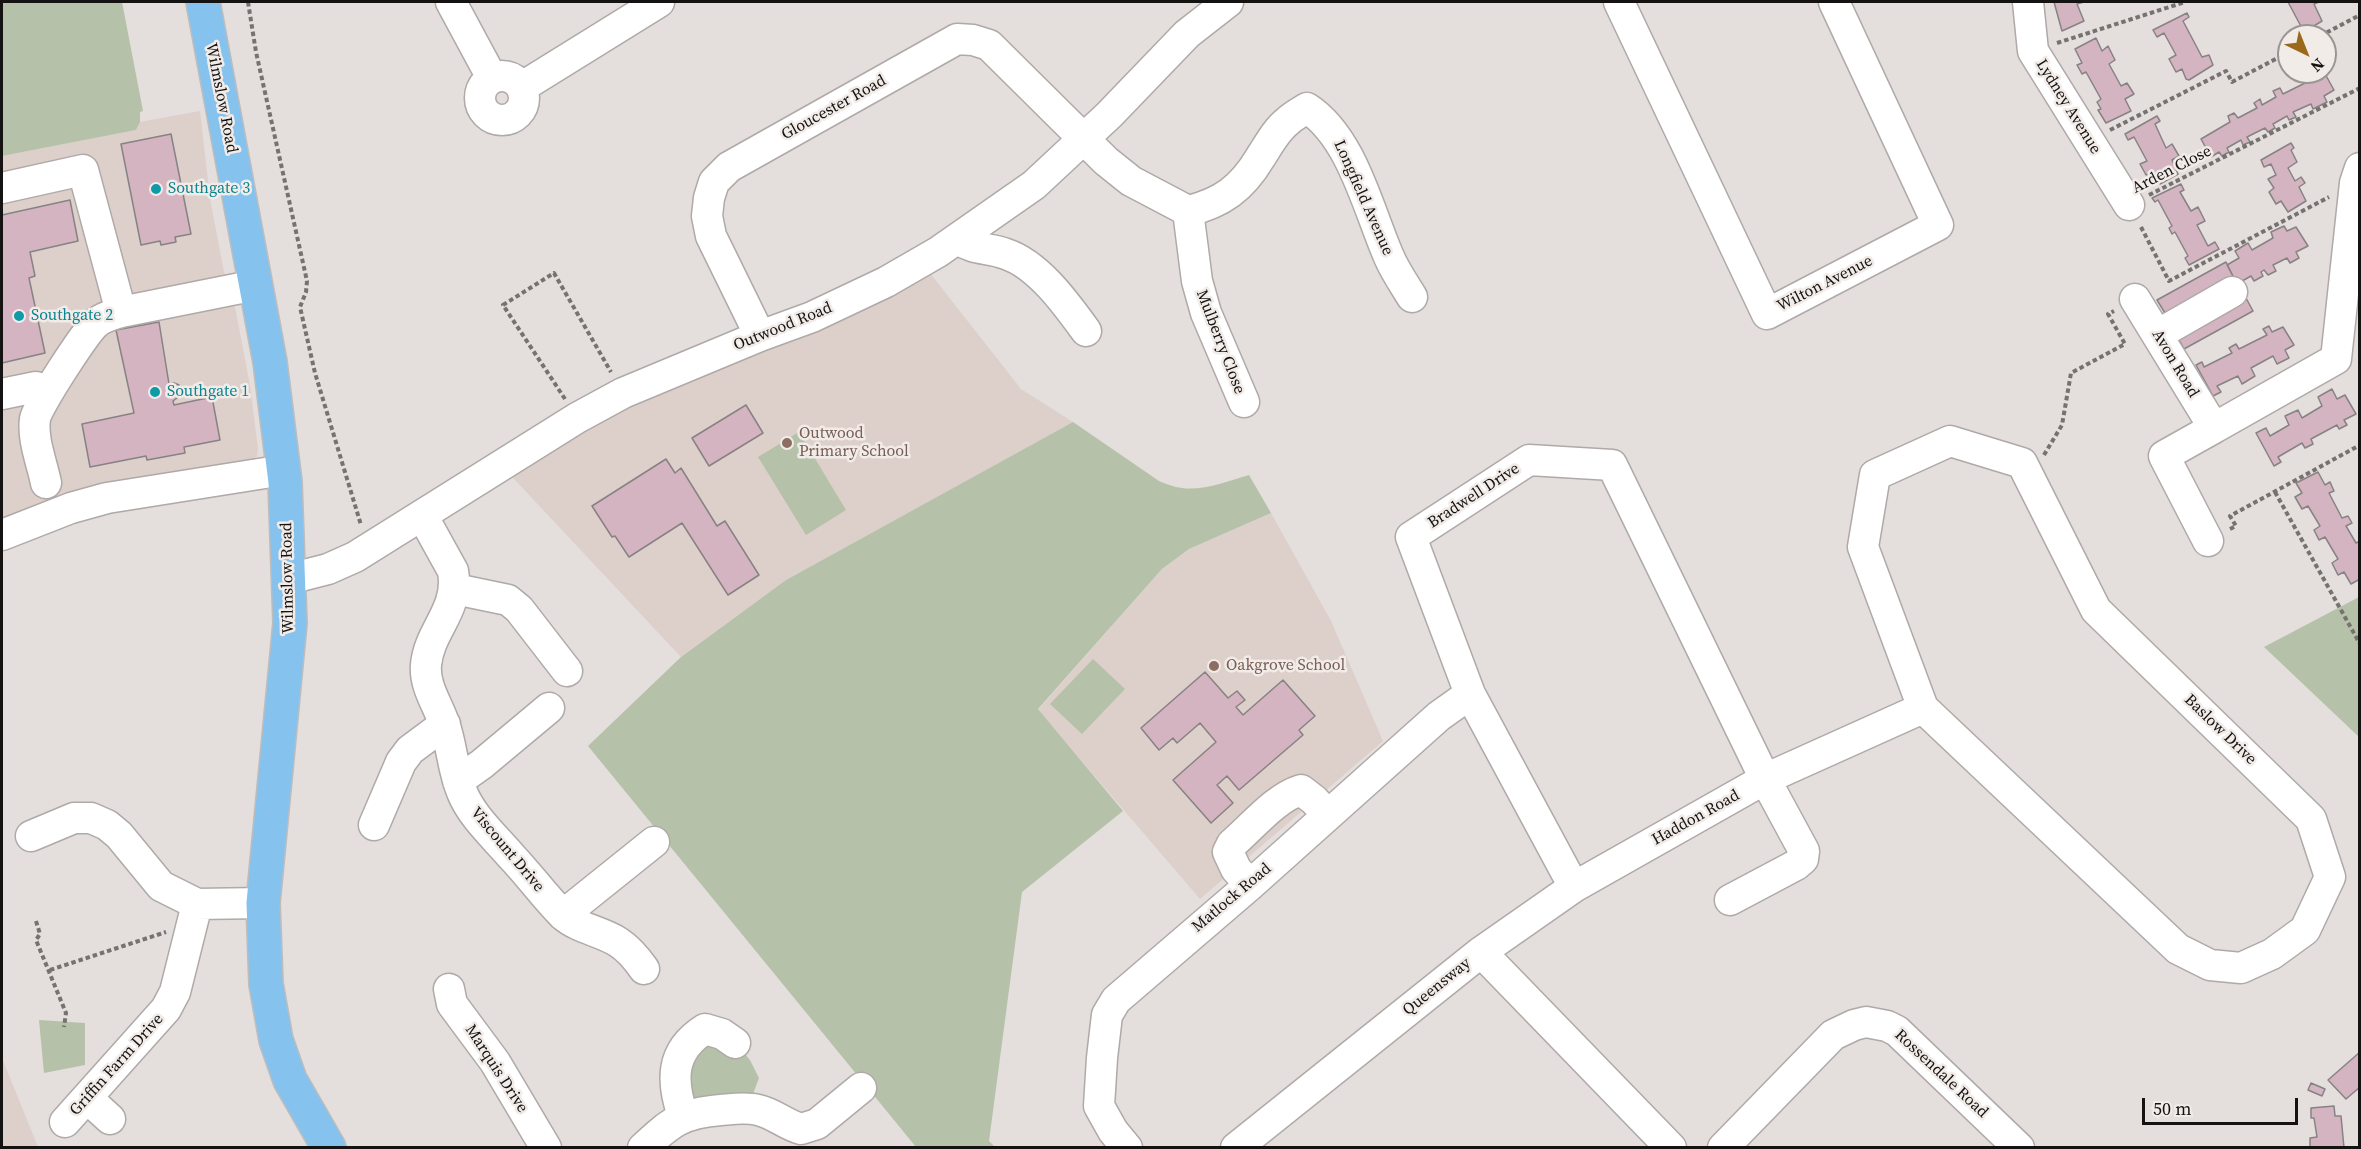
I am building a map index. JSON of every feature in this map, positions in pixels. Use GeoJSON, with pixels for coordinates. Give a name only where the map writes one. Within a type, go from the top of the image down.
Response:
{"type":"FeatureCollection","features":[{"type":"Feature","properties":{"kind":"main road","name":"Wilmslow Road"},"geometry":{"type":"LineString","coordinates":[[202,2],[270,362],[284,470],[290,623],[263,903],[267,984],[276,1040],[294,1089],[329,1148]]}},
{"type":"Feature","properties":{"kind":"street"},"geometry":{"type":"LineString","coordinates":[[452,2],[492,78]]}},
{"type":"Feature","properties":{"kind":"street"},"geometry":{"type":"LineString","coordinates":[[522,87],[659,2]]}},
{"type":"Feature","properties":{"kind":"street","name":"Outwood Road"},"geometry":{"type":"LineString","coordinates":[[289,579],[335,566],[368,549],[577,418],[624,393],[849,300],[886,282],[957,239],[1034,185],[1084,140],[1187,34],[1228,2]]}},
{"type":"Feature","properties":{"kind":"street","name":"Wilton Avenue"},"geometry":{"type":"LineString","coordinates":[[1619,2],[1767,314],[1938,225],[1834,2]]}},
{"type":"Feature","properties":{"kind":"street","name":"Lydney Avenue"},"geometry":{"type":"LineString","coordinates":[[2028,2],[2033,51],[2129,205]]}},
{"type":"Feature","properties":{"kind":"street","name":"Gloucester Road"},"geometry":{"type":"LineString","coordinates":[[760,336],[711,236],[707,216],[714,182],[729,167],[957,39],[973,40],[989,45],[1084,140]]}},
{"type":"Feature","properties":{"kind":"street"},"geometry":{"type":"LineString","coordinates":[[509,76],[522,87],[525,97],[523,108],[515,117],[503,120],[494,119],[481,105],[480,96],[484,86],[492,78],[509,76]]}},
{"type":"Feature","properties":{"kind":"street","name":"Longfield Avenue"},"geometry":{"type":"LineString","coordinates":[[1188,211],[1223,199],[1237,188],[1287,121],[1307,108],[1329,126],[1346,154],[1390,258],[1412,297]]}},
{"type":"Feature","properties":{"kind":"street"},"geometry":{"type":"LineString","coordinates":[[1084,140],[1106,162],[1131,181],[1188,211]]}},
{"type":"Feature","properties":{"kind":"street"},"geometry":{"type":"LineString","coordinates":[[2,188],[83,170],[121,312]]}},
{"type":"Feature","properties":{"kind":"street"},"geometry":{"type":"LineString","coordinates":[[2208,541],[2164,456],[2214,428],[2348,361],[2357,176]]}},
{"type":"Feature","properties":{"kind":"street","name":"Mulberry Close"},"geometry":{"type":"LineString","coordinates":[[1188,211],[1197,280],[1206,313],[1244,402]]}},
{"type":"Feature","properties":{"kind":"street"},"geometry":{"type":"LineString","coordinates":[[957,239],[969,247],[1007,254],[1023,264],[1048,284],[1086,331]]}},
{"type":"Feature","properties":{"kind":"street"},"geometry":{"type":"LineString","coordinates":[[46,483],[34,429],[35,417],[47,393],[93,326],[106,317],[121,312],[256,285]]}},
{"type":"Feature","properties":{"kind":"street"},"geometry":{"type":"LineString","coordinates":[[2157,335],[2232,292]]}},
{"type":"Feature","properties":{"kind":"street","name":"Avon Road"},"geometry":{"type":"LineString","coordinates":[[2135,299],[2214,428]]}},
{"type":"Feature","properties":{"kind":"street"},"geometry":{"type":"LineString","coordinates":[[2,394],[36,387],[47,393]]}},
{"type":"Feature","properties":{"kind":"street","name":"Baslow Drive"},"geometry":{"type":"LineString","coordinates":[[1950,441],[2022,463],[2096,610],[2311,819],[2330,877],[2305,930],[2272,954],[2241,968],[2210,964],[2178,949],[1923,708],[1863,547],[1875,475],[1950,441]]}},
{"type":"Feature","properties":{"kind":"street","name":"Bradwell Drive"},"geometry":{"type":"LineString","coordinates":[[1574,887],[1470,694],[1411,537],[1529,460],[1612,465],[1765,778]]}},
{"type":"Feature","properties":{"kind":"street"},"geometry":{"type":"LineString","coordinates":[[2,535],[71,508],[107,498],[284,470]]}},
{"type":"Feature","properties":{"kind":"street"},"geometry":{"type":"LineString","coordinates":[[422,515],[453,571],[455,589],[508,600],[519,609],[567,671]]}},
{"type":"Feature","properties":{"kind":"street","name":"Viscount Drive"},"geometry":{"type":"LineString","coordinates":[[455,589],[450,609],[430,645],[426,664],[428,683],[444,724],[462,793],[476,815],[563,915],[581,926],[618,942],[635,957],[644,969]]}},
{"type":"Feature","properties":{"kind":"street","name":"Matlock Road"},"geometry":{"type":"LineString","coordinates":[[1127,1148],[1113,1131],[1099,1106],[1107,1016],[1116,1000],[1243,877],[1321,807],[1470,694]]}},
{"type":"Feature","properties":{"kind":"street"},"geometry":{"type":"LineString","coordinates":[[458,781],[549,708]]}},
{"type":"Feature","properties":{"kind":"street","name":"Haddon Road"},"geometry":{"type":"LineString","coordinates":[[1481,952],[1574,887],[1765,778],[1923,708]]}},
{"type":"Feature","properties":{"kind":"street"},"geometry":{"type":"LineString","coordinates":[[372,827],[401,762],[420,741],[444,724]]}},
{"type":"Feature","properties":{"kind":"street"},"geometry":{"type":"LineString","coordinates":[[1730,900],[1796,865],[1803,859],[1804,851],[1765,778]]}},
{"type":"Feature","properties":{"kind":"street"},"geometry":{"type":"LineString","coordinates":[[1243,877],[1228,852],[1232,844],[1281,800],[1301,790],[1321,807]]}},
{"type":"Feature","properties":{"kind":"street"},"geometry":{"type":"LineString","coordinates":[[31,836],[74,818],[91,818],[107,825],[119,835],[161,886],[193,918],[263,903]]}},
{"type":"Feature","properties":{"kind":"street"},"geometry":{"type":"LineString","coordinates":[[563,915],[654,842]]}},
{"type":"Feature","properties":{"kind":"street","name":"Griffin Farm Drive"},"geometry":{"type":"LineString","coordinates":[[66,1122],[166,1010],[175,992],[193,918]]}},
{"type":"Feature","properties":{"kind":"street","name":"Queensway"},"geometry":{"type":"LineString","coordinates":[[1236,1148],[1481,952],[1671,1148]]}},
{"type":"Feature","properties":{"kind":"street","name":"Marquis Drive"},"geometry":{"type":"LineString","coordinates":[[449,989],[452,1004],[495,1062],[546,1148]]}},
{"type":"Feature","properties":{"kind":"street","name":"Rossendale Road"},"geometry":{"type":"LineString","coordinates":[[1723,1148],[1822,1045],[1845,1028],[1866,1022],[1887,1026],[1898,1031],[2019,1148]]}},
{"type":"Feature","properties":{"kind":"street"},"geometry":{"type":"LineString","coordinates":[[683,1116],[674,1081],[687,1044],[705,1029],[722,1034],[735,1043]]}},
{"type":"Feature","properties":{"kind":"street"},"geometry":{"type":"LineString","coordinates":[[643,1148],[669,1125],[683,1116],[700,1111],[741,1108],[760,1110],[801,1129],[817,1124],[861,1088]]}},
{"type":"Feature","properties":{"kind":"street"},"geometry":{"type":"LineString","coordinates":[[87,1098],[110,1119]]}},
{"type":"Feature","properties":{"kind":"path"},"geometry":{"type":"LineString","coordinates":[[248,2],[256,52],[307,281],[306,292],[300,307],[315,373],[368,549]]}},
{"type":"Feature","properties":{"kind":"path"},"geometry":{"type":"LineString","coordinates":[[2033,51],[2185,2]]}},
{"type":"Feature","properties":{"kind":"path"},"geometry":{"type":"LineString","coordinates":[[2337,27],[2360,15]]}},
{"type":"Feature","properties":{"kind":"path"},"geometry":{"type":"LineString","coordinates":[[2089,141],[2226,71],[2232,82],[2277,58]]}},
{"type":"Feature","properties":{"kind":"path","name":"Arden Close"},"geometry":{"type":"LineString","coordinates":[[2169,281],[2129,205],[2360,88]]}},
{"type":"Feature","properties":{"kind":"path"},"geometry":{"type":"LineString","coordinates":[[2030,479],[2062,425],[2071,373],[2125,344],[2108,314],[2357,176]]}},
{"type":"Feature","properties":{"kind":"path"},"geometry":{"type":"LineString","coordinates":[[577,418],[503,305],[554,273],[624,393]]}},
{"type":"Feature","properties":{"kind":"path"},"geometry":{"type":"LineString","coordinates":[[2208,541],[2236,526],[2230,516],[2360,445]]}},
{"type":"Feature","properties":{"kind":"path"},"geometry":{"type":"LineString","coordinates":[[2275,492],[2360,644]]}},
{"type":"Feature","properties":{"kind":"path"},"geometry":{"type":"LineString","coordinates":[[50,970],[176,928],[193,918]]}},
{"type":"Feature","properties":{"kind":"path"},"geometry":{"type":"LineString","coordinates":[[36,921],[40,934],[36,940],[66,1013],[64,1027]]}},
{"type":"Feature","properties":{"kind":"shaded area"},"geometry":{"type":"Polygon","coordinates":[[[200,111],[210,199],[250,386],[257,456],[253,460],[2,526],[2,156],[136,130],[140,122],[200,111]]]}},
{"type":"Feature","properties":{"kind":"shaded area","name":"Outwood Primary School"},"geometry":{"type":"Polygon","coordinates":[[[922,263],[1021,389],[1073,422],[786,580],[681,657],[501,465],[922,263]]]}},
{"type":"Feature","properties":{"kind":"shaded area","name":"Oakgrove School"},"geometry":{"type":"Polygon","coordinates":[[[1271,513],[1331,621],[1383,741],[1200,899],[1038,710],[1162,569],[1189,549],[1271,513]]]}},
{"type":"Feature","properties":{"kind":"shaded area"},"geometry":{"type":"Polygon","coordinates":[[[2,1058],[38,1147],[2,1147],[2,1058]]]}},
{"type":"Feature","properties":{"kind":"green space"},"geometry":{"type":"Polygon","coordinates":[[[2,2],[122,2],[143,111],[140,112],[140,122],[136,130],[2,156],[2,2]]]}},
{"type":"Feature","properties":{"kind":"green space"},"geometry":{"type":"Polygon","coordinates":[[[1073,422],[1159,481],[1173,486],[1199,488],[1249,475],[1271,513],[1189,549],[1162,569],[1038,709],[1123,811],[1022,892],[989,1141],[995,1147],[916,1147],[588,746],[681,657],[786,580],[1073,422]]]}},
{"type":"Feature","properties":{"kind":"green space"},"geometry":{"type":"Polygon","coordinates":[[[799,432],[846,510],[806,535],[758,457],[799,432]]]}},
{"type":"Feature","properties":{"kind":"green space"},"geometry":{"type":"Polygon","coordinates":[[[2359,597],[2359,737],[2264,647],[2359,597]]]}},
{"type":"Feature","properties":{"kind":"green space"},"geometry":{"type":"Polygon","coordinates":[[[1093,659],[1125,689],[1082,734],[1050,704],[1093,659]]]}},
{"type":"Feature","properties":{"kind":"green space"},"geometry":{"type":"Polygon","coordinates":[[[39,1020],[85,1023],[85,1065],[44,1073],[39,1020]]]}},
{"type":"Feature","properties":{"kind":"green space"},"geometry":{"type":"Polygon","coordinates":[[[735,1043],[750,1060],[759,1078],[753,1094],[741,1108],[683,1116],[686,1044],[735,1043]]]}},
{"type":"Feature","properties":{"kind":"building"},"geometry":{"type":"Polygon","coordinates":[[[2054,2],[2084,2],[2077,4],[2084,21],[2062,31],[2054,2]]]}},
{"type":"Feature","properties":{"kind":"building"},"geometry":{"type":"Polygon","coordinates":[[[2288,2],[2319,2],[2314,4],[2322,21],[2317,24],[2300,24],[2288,2]]]}},
{"type":"Feature","properties":{"kind":"building"},"geometry":{"type":"Polygon","coordinates":[[[2187,13],[2189,17],[2183,21],[2202,57],[2209,55],[2213,65],[2189,80],[2186,79],[2182,69],[2176,72],[2169,59],[2176,55],[2164,33],[2157,37],[2153,30],[2187,13]]]}},
{"type":"Feature","properties":{"kind":"building"},"geometry":{"type":"Polygon","coordinates":[[[2096,38],[2102,51],[2108,46],[2115,60],[2109,64],[2121,86],[2127,83],[2134,94],[2125,99],[2131,111],[2106,123],[2098,110],[2101,109],[2097,102],[2101,99],[2086,72],[2082,74],[2077,65],[2082,63],[2075,49],[2096,38]]]}},
{"type":"Feature","properties":{"kind":"building"},"geometry":{"type":"Polygon","coordinates":[[[2303,84],[2331,84],[2334,90],[2324,96],[2327,102],[2313,109],[2311,104],[2293,112],[2296,117],[2289,120],[2287,116],[2273,124],[2275,128],[2268,132],[2265,128],[2247,137],[2250,142],[2243,145],[2241,140],[2227,148],[2229,152],[2222,156],[2219,152],[2211,157],[2201,139],[2230,122],[2228,116],[2234,113],[2238,118],[2257,108],[2254,103],[2260,99],[2262,105],[2276,97],[2273,91],[2280,88],[2283,94],[2303,84]]]}},
{"type":"Feature","properties":{"kind":"building"},"geometry":{"type":"Polygon","coordinates":[[[2157,116],[2160,121],[2155,124],[2166,148],[2172,144],[2179,156],[2172,160],[2178,174],[2160,184],[2153,171],[2146,175],[2140,164],[2147,161],[2134,137],[2128,140],[2125,134],[2157,116]]]}},
{"type":"Feature","properties":{"kind":"building","name":"Southgate 3"},"geometry":{"type":"Polygon","coordinates":[[[171,134],[191,234],[175,237],[176,242],[161,245],[160,241],[141,245],[121,144],[171,134]]]}},
{"type":"Feature","properties":{"kind":"building"},"geometry":{"type":"Polygon","coordinates":[[[2291,143],[2294,148],[2291,150],[2297,162],[2288,168],[2295,181],[2301,177],[2305,183],[2299,187],[2306,201],[2288,212],[2281,201],[2276,204],[2269,192],[2274,188],[2268,179],[2276,175],[2271,164],[2264,167],[2261,160],[2291,143]]]}},
{"type":"Feature","properties":{"kind":"building"},"geometry":{"type":"Polygon","coordinates":[[[2181,184],[2184,190],[2180,192],[2191,211],[2198,207],[2205,221],[2197,225],[2208,246],[2215,242],[2219,249],[2189,265],[2185,258],[2188,256],[2175,232],[2172,234],[2169,228],[2172,226],[2158,200],[2155,202],[2152,198],[2181,184]]]}},
{"type":"Feature","properties":{"kind":"building","name":"Southgate 2"},"geometry":{"type":"Polygon","coordinates":[[[70,200],[78,241],[30,252],[35,276],[29,278],[45,353],[2,363],[2,215],[70,200]]]}},
{"type":"Feature","properties":{"kind":"building"},"geometry":{"type":"Polygon","coordinates":[[[2284,226],[2287,231],[2296,227],[2308,246],[2296,252],[2299,258],[2290,263],[2287,258],[2273,265],[2276,271],[2268,275],[2264,270],[2261,272],[2263,276],[2254,281],[2251,276],[2237,284],[2227,265],[2239,258],[2235,251],[2248,243],[2252,250],[2273,238],[2271,232],[2284,226]]]}},
{"type":"Feature","properties":{"kind":"building"},"geometry":{"type":"Polygon","coordinates":[[[2226,262],[2233,276],[2165,313],[2157,300],[2226,262]]]}},
{"type":"Feature","properties":{"kind":"building"},"geometry":{"type":"Polygon","coordinates":[[[2246,298],[2253,311],[2184,349],[2176,334],[2246,298]]]}},
{"type":"Feature","properties":{"kind":"building","name":"Southgate 1"},"geometry":{"type":"Polygon","coordinates":[[[159,322],[169,384],[179,385],[181,395],[173,401],[174,405],[212,397],[220,440],[184,447],[185,453],[147,460],[146,456],[90,467],[82,424],[134,413],[116,330],[159,322]]]}},
{"type":"Feature","properties":{"kind":"building"},"geometry":{"type":"Polygon","coordinates":[[[2269,326],[2272,332],[2283,327],[2294,345],[2285,350],[2289,358],[2277,364],[2273,356],[2251,368],[2255,376],[2242,384],[2238,376],[2217,386],[2221,392],[2213,396],[2196,365],[2202,362],[2204,367],[2232,353],[2229,348],[2236,344],[2239,349],[2267,335],[2263,329],[2269,326]]]}},
{"type":"Feature","properties":{"kind":"building"},"geometry":{"type":"Polygon","coordinates":[[[2332,389],[2337,399],[2345,395],[2356,414],[2344,420],[2347,425],[2339,429],[2337,425],[2311,439],[2313,444],[2305,448],[2302,443],[2278,457],[2281,462],[2274,466],[2256,433],[2266,428],[2270,436],[2289,425],[2285,416],[2298,410],[2302,418],[2322,406],[2318,397],[2332,389]]]}},
{"type":"Feature","properties":{"kind":"building"},"geometry":{"type":"Polygon","coordinates":[[[746,405],[763,433],[709,466],[692,438],[746,405]]]}},
{"type":"Feature","properties":{"kind":"building"},"geometry":{"type":"Polygon","coordinates":[[[666,459],[675,473],[681,468],[717,526],[725,521],[759,575],[728,595],[682,523],[629,557],[615,536],[612,537],[592,506],[666,459]]]}},
{"type":"Feature","properties":{"kind":"building"},"geometry":{"type":"Polygon","coordinates":[[[2318,472],[2325,485],[2330,482],[2334,491],[2329,493],[2342,518],[2348,516],[2352,523],[2346,526],[2356,543],[2360,541],[2360,579],[2351,584],[2344,572],[2338,575],[2332,563],[2338,559],[2325,537],[2319,540],[2314,530],[2320,526],[2308,506],[2302,509],[2295,497],[2302,493],[2296,483],[2318,472]]]}},
{"type":"Feature","properties":{"kind":"building"},"geometry":{"type":"Polygon","coordinates":[[[1205,672],[1228,698],[1237,691],[1245,700],[1236,707],[1243,715],[1283,680],[1315,716],[1299,730],[1303,735],[1239,790],[1227,776],[1217,785],[1233,803],[1211,823],[1173,780],[1216,742],[1200,723],[1177,743],[1173,738],[1159,750],[1141,728],[1205,672]]]}},
{"type":"Feature","properties":{"kind":"building"},"geometry":{"type":"Polygon","coordinates":[[[2360,1052],[2360,1087],[2346,1099],[2328,1080],[2360,1052]]]}},
{"type":"Feature","properties":{"kind":"building"},"geometry":{"type":"Polygon","coordinates":[[[2311,1083],[2325,1089],[2322,1096],[2308,1090],[2311,1083]]]}},
{"type":"Feature","properties":{"kind":"building"},"geometry":{"type":"Polygon","coordinates":[[[2334,1106],[2335,1116],[2341,1116],[2344,1148],[2310,1147],[2310,1138],[2317,1137],[2314,1118],[2311,1118],[2311,1108],[2334,1106]]]}},
{"type":"Feature","properties":{"kind":"place","name":"Southgate 3"},"geometry":{"type":"Point","coordinates":[156,189]}},
{"type":"Feature","properties":{"kind":"place","name":"Southgate 2"},"geometry":{"type":"Point","coordinates":[19,316]}},
{"type":"Feature","properties":{"kind":"place","name":"Southgate 1"},"geometry":{"type":"Point","coordinates":[155,392]}},
{"type":"Feature","properties":{"kind":"place","name":"Outwood Primary School"},"geometry":{"type":"Point","coordinates":[787,443]}},
{"type":"Feature","properties":{"kind":"place","name":"Oakgrove School"},"geometry":{"type":"Point","coordinates":[1214,666]}}]}
